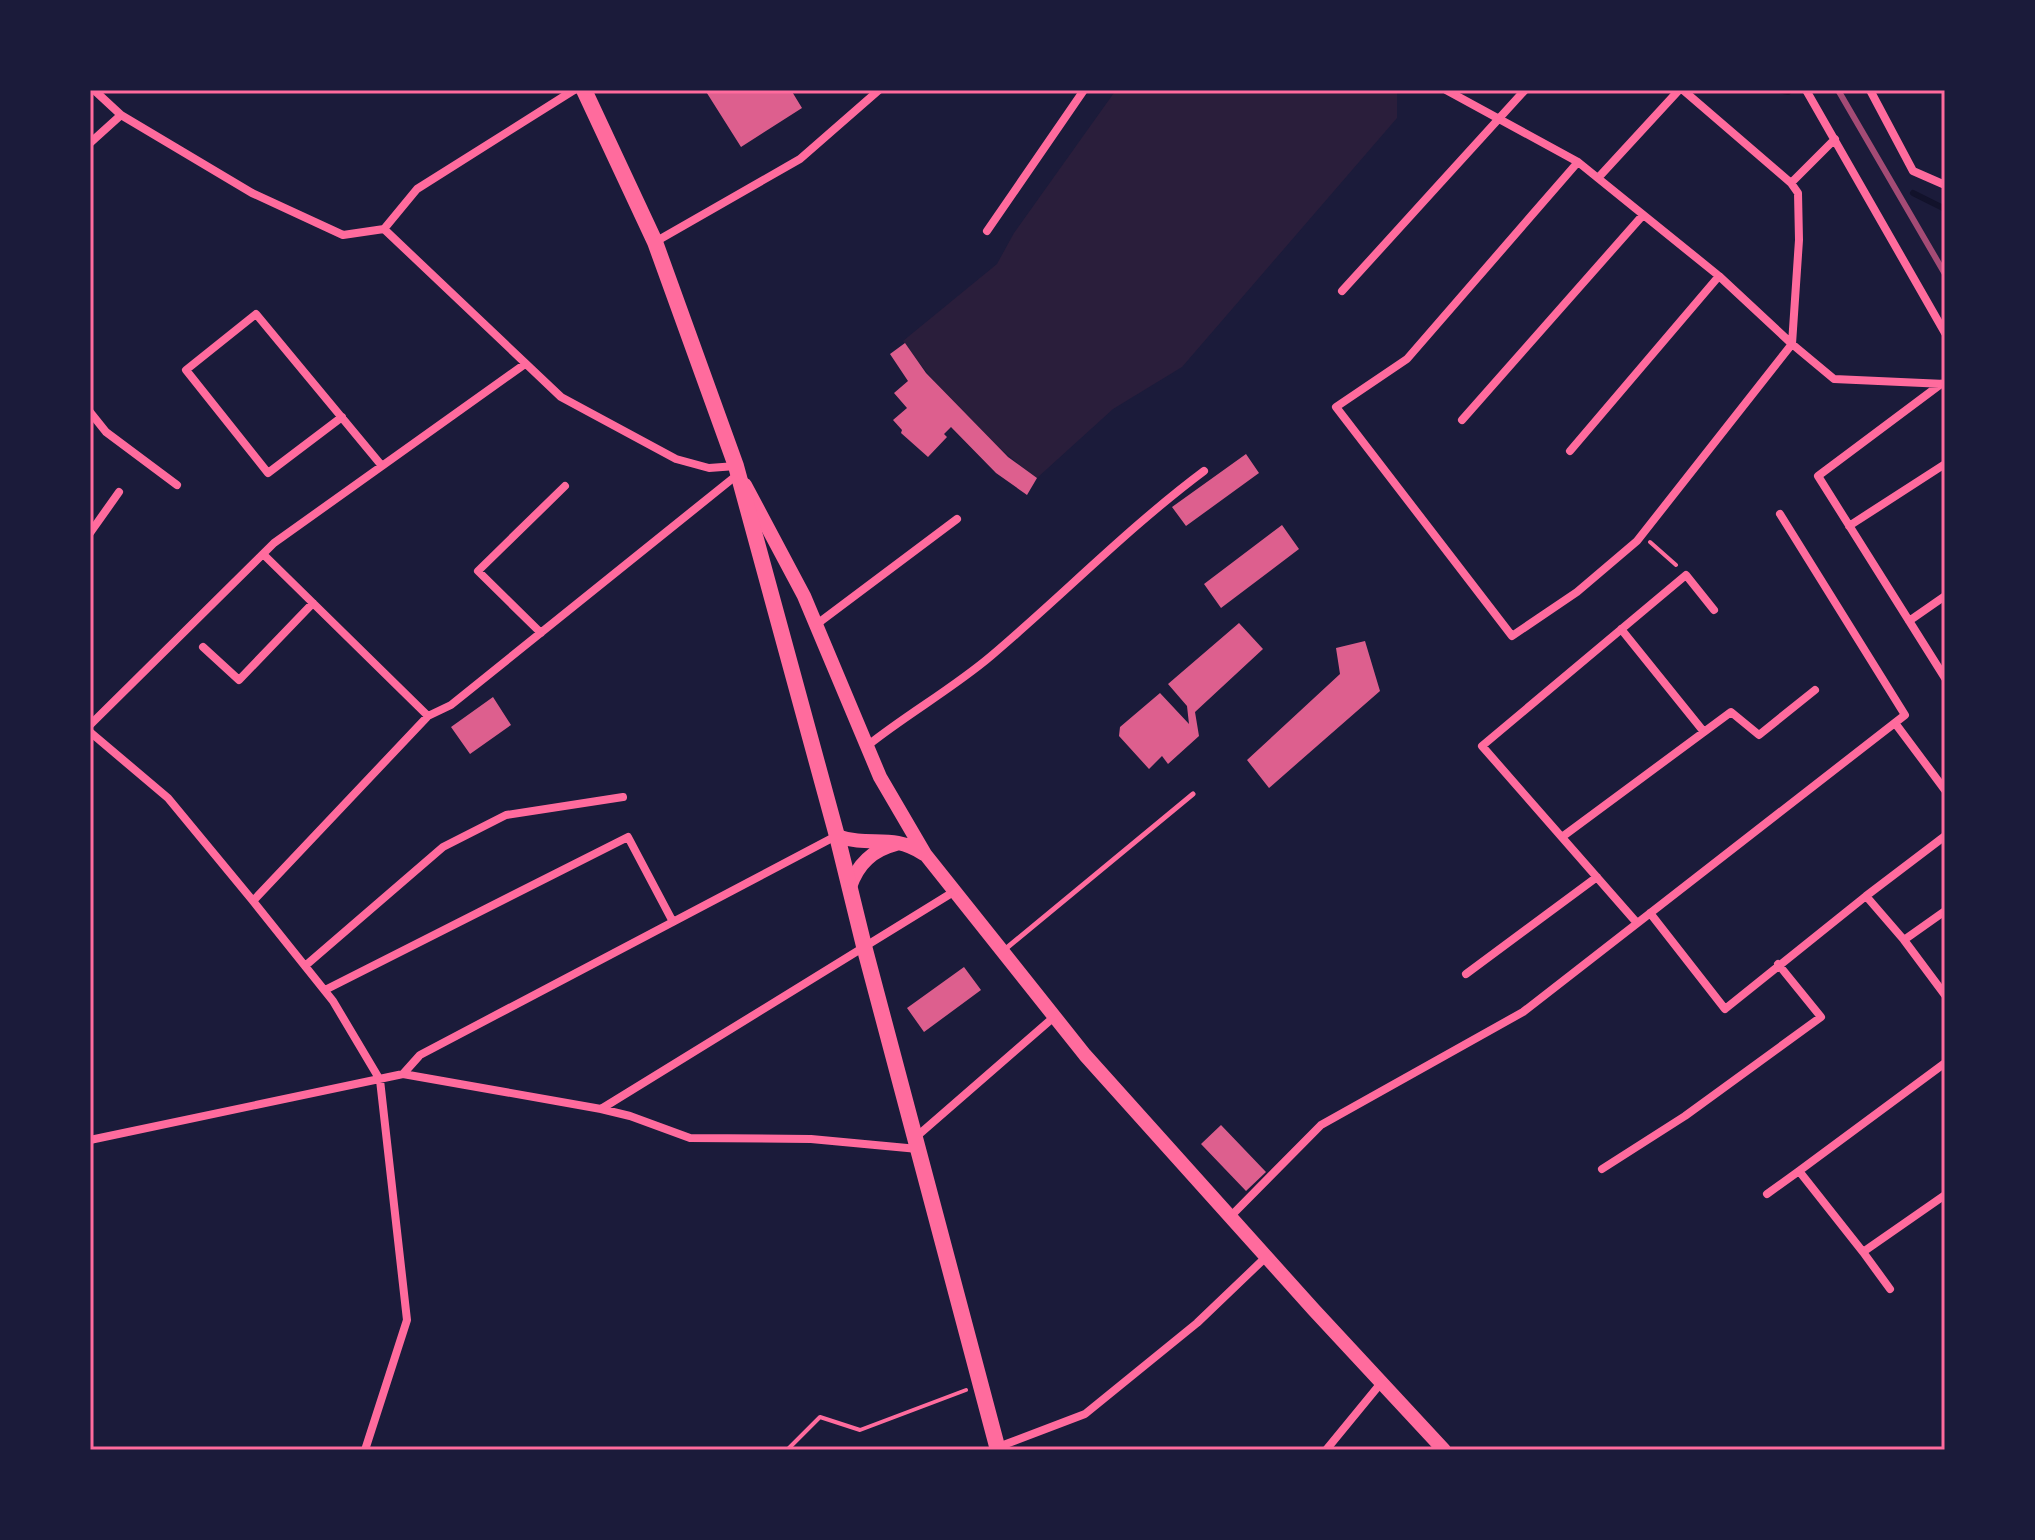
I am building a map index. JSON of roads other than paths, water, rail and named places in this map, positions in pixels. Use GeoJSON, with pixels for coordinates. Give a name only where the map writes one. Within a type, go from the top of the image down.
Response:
{"type":"FeatureCollection","features":[{"type":"Feature","properties":{"kind":"main road"},"geometry":{"type":"LineString","coordinates":[[584,90],[655,242],[737,470],[837,836],[997,1448]]}},
{"type":"Feature","properties":{"kind":"main road"},"geometry":{"type":"LineString","coordinates":[[737,470],[772,532],[817,624],[880,777],[925,854]]}},
{"type":"Feature","properties":{"kind":"main road"},"geometry":{"type":"LineString","coordinates":[[817,624],[813,639],[870,778],[901,826],[1054,1017],[1140,1118],[1444,1450]]}},
{"type":"Feature","properties":{"kind":"main road"},"geometry":{"type":"LineString","coordinates":[[837,836],[865,842],[905,842],[925,854]]}},
{"type":"Feature","properties":{"kind":"main road"},"geometry":{"type":"LineString","coordinates":[[850,887],[863,861],[885,847],[905,842]]}},
{"type":"Feature","properties":{"kind":"street"},"geometry":{"type":"LineString","coordinates":[[94,90],[121,115],[252,193],[343,235],[384,229],[417,189],[574,90]]}},
{"type":"Feature","properties":{"kind":"street"},"geometry":{"type":"LineString","coordinates":[[655,242],[800,159],[879,90]]}},
{"type":"Feature","properties":{"kind":"street"},"geometry":{"type":"LineString","coordinates":[[987,231],[1084,90]]}},
{"type":"Feature","properties":{"kind":"street"},"geometry":{"type":"LineString","coordinates":[[1446,90],[1578,162],[1719,276],[1834,379],[1943,384]]}},
{"type":"Feature","properties":{"kind":"street"},"geometry":{"type":"LineString","coordinates":[[1342,291],[1525,90]]}},
{"type":"Feature","properties":{"kind":"street"},"geometry":{"type":"LineString","coordinates":[[1578,162],[1407,359],[1336,407],[1512,636],[1577,592],[1642,535],[1792,344],[1799,240],[1798,193],[1791,183],[1681,90],[1598,178]]}},
{"type":"Feature","properties":{"kind":"street"},"geometry":{"type":"LineString","coordinates":[[1806,90],[1945,333]]}},
{"type":"Feature","properties":{"kind":"street"},"geometry":{"type":"LineString","coordinates":[[1870,90],[1913,171],[1945,185]]}},
{"type":"Feature","properties":{"kind":"street"},"geometry":{"type":"LineString","coordinates":[[90,143],[121,115]]}},
{"type":"Feature","properties":{"kind":"street"},"geometry":{"type":"LineString","coordinates":[[1791,183],[1835,139]]}},
{"type":"Feature","properties":{"kind":"street"},"geometry":{"type":"LineString","coordinates":[[1462,420],[1643,215]]}},
{"type":"Feature","properties":{"kind":"street"},"geometry":{"type":"LineString","coordinates":[[384,229],[561,397],[676,459],[709,468],[737,470]]}},
{"type":"Feature","properties":{"kind":"street"},"geometry":{"type":"LineString","coordinates":[[1570,451],[1719,276]]}},
{"type":"Feature","properties":{"kind":"street"},"geometry":{"type":"LineString","coordinates":[[342,417],[268,473],[186,370],[256,314],[342,417],[382,466]]}},
{"type":"Feature","properties":{"kind":"street"},"geometry":{"type":"LineString","coordinates":[[90,725],[274,543],[525,364]]}},
{"type":"Feature","properties":{"kind":"street"},"geometry":{"type":"LineString","coordinates":[[1943,384],[1818,476],[1945,678]]}},
{"type":"Feature","properties":{"kind":"street"},"geometry":{"type":"LineString","coordinates":[[90,412],[106,432],[177,485]]}},
{"type":"Feature","properties":{"kind":"street"},"geometry":{"type":"LineString","coordinates":[[1849,526],[1945,464]]}},
{"type":"Feature","properties":{"kind":"street"},"geometry":{"type":"LineString","coordinates":[[253,901],[428,716],[451,705],[737,470]]}},
{"type":"Feature","properties":{"kind":"street"},"geometry":{"type":"LineString","coordinates":[[867,746],[988,658],[1166,499],[1204,471]]}},
{"type":"Feature","properties":{"kind":"street"},"geometry":{"type":"LineString","coordinates":[[541,633],[478,571],[565,486]]}},
{"type":"Feature","properties":{"kind":"street"},"geometry":{"type":"LineString","coordinates":[[90,533],[119,492]]}},
{"type":"Feature","properties":{"kind":"street"},"geometry":{"type":"LineString","coordinates":[[1230,1217],[1321,1125],[1523,1012],[1905,715],[1780,514]]}},
{"type":"Feature","properties":{"kind":"street"},"geometry":{"type":"LineString","coordinates":[[817,624],[957,519]]}},
{"type":"Feature","properties":{"kind":"street"},"geometry":{"type":"LineString","coordinates":[[263,554],[428,716]]}},
{"type":"Feature","properties":{"kind":"street"},"geometry":{"type":"LineString","coordinates":[[1637,923],[1482,746],[1686,575],[1714,610]]}},
{"type":"Feature","properties":{"kind":"street"},"geometry":{"type":"LineString","coordinates":[[1909,621],[1945,596]]}},
{"type":"Feature","properties":{"kind":"street"},"geometry":{"type":"LineString","coordinates":[[203,647],[239,680],[313,603]]}},
{"type":"Feature","properties":{"kind":"street"},"geometry":{"type":"LineString","coordinates":[[1621,629],[1704,732]]}},
{"type":"Feature","properties":{"kind":"street"},"geometry":{"type":"LineString","coordinates":[[1562,837],[1731,712],[1759,735],[1815,690]]}},
{"type":"Feature","properties":{"kind":"street"},"geometry":{"type":"LineString","coordinates":[[1895,723],[1945,790]]}},
{"type":"Feature","properties":{"kind":"street"},"geometry":{"type":"LineString","coordinates":[[90,732],[168,798],[325,990],[380,1080],[407,1320],[365,1450]]}},
{"type":"Feature","properties":{"kind":"street"},"geometry":{"type":"LineString","coordinates":[[305,966],[443,847],[506,815],[623,797]]}},
{"type":"Feature","properties":{"kind":"street"},"geometry":{"type":"LineString","coordinates":[[403,1074],[420,1055],[837,836]]}},
{"type":"Feature","properties":{"kind":"street"},"geometry":{"type":"LineString","coordinates":[[1650,913],[1725,1009],[1778,964],[1945,836]]}},
{"type":"Feature","properties":{"kind":"street"},"geometry":{"type":"LineString","coordinates":[[325,990],[628,837],[673,922]]}},
{"type":"Feature","properties":{"kind":"street"},"geometry":{"type":"LineString","coordinates":[[1466,974],[1597,877]]}},
{"type":"Feature","properties":{"kind":"street"},"geometry":{"type":"LineString","coordinates":[[601,1109],[955,891]]}},
{"type":"Feature","properties":{"kind":"street"},"geometry":{"type":"LineString","coordinates":[[1866,896],[1945,995]]}},
{"type":"Feature","properties":{"kind":"street"},"geometry":{"type":"LineString","coordinates":[[1904,940],[1945,911]]}},
{"type":"Feature","properties":{"kind":"street"},"geometry":{"type":"LineString","coordinates":[[1602,1169],[1685,1116],[1821,1017],[1778,964]]}},
{"type":"Feature","properties":{"kind":"street"},"geometry":{"type":"LineString","coordinates":[[90,1140],[403,1074],[601,1109],[690,1138],[917,1143],[1054,1017]]}},
{"type":"Feature","properties":{"kind":"street"},"geometry":{"type":"LineString","coordinates":[[1767,1194],[1945,1063]]}},
{"type":"Feature","properties":{"kind":"street"},"geometry":{"type":"LineString","coordinates":[[1799,1171],[1890,1289]]}},
{"type":"Feature","properties":{"kind":"street"},"geometry":{"type":"LineString","coordinates":[[1863,1252],[1945,1195]]}},
{"type":"Feature","properties":{"kind":"street"},"geometry":{"type":"LineString","coordinates":[[997,1448],[1085,1414],[1197,1323],[1266,1257]]}},
{"type":"Feature","properties":{"kind":"street"},"geometry":{"type":"LineString","coordinates":[[1326,1450],[1381,1383]]}},
{"type":"Feature","properties":{"kind":"lane"},"geometry":{"type":"LineString","coordinates":[[1002,951],[1193,794]]}},
{"type":"Feature","properties":{"kind":"waterway"},"geometry":{"type":"LineString","coordinates":[[1779,90],[1788,92]]}},
{"type":"Feature","properties":{"kind":"waterway"},"geometry":{"type":"LineString","coordinates":[[1913,193],[1945,209]]}},
{"type":"Feature","properties":{"kind":"railway"},"geometry":{"type":"LineString","coordinates":[[1838,90],[1945,274]]}}]}
